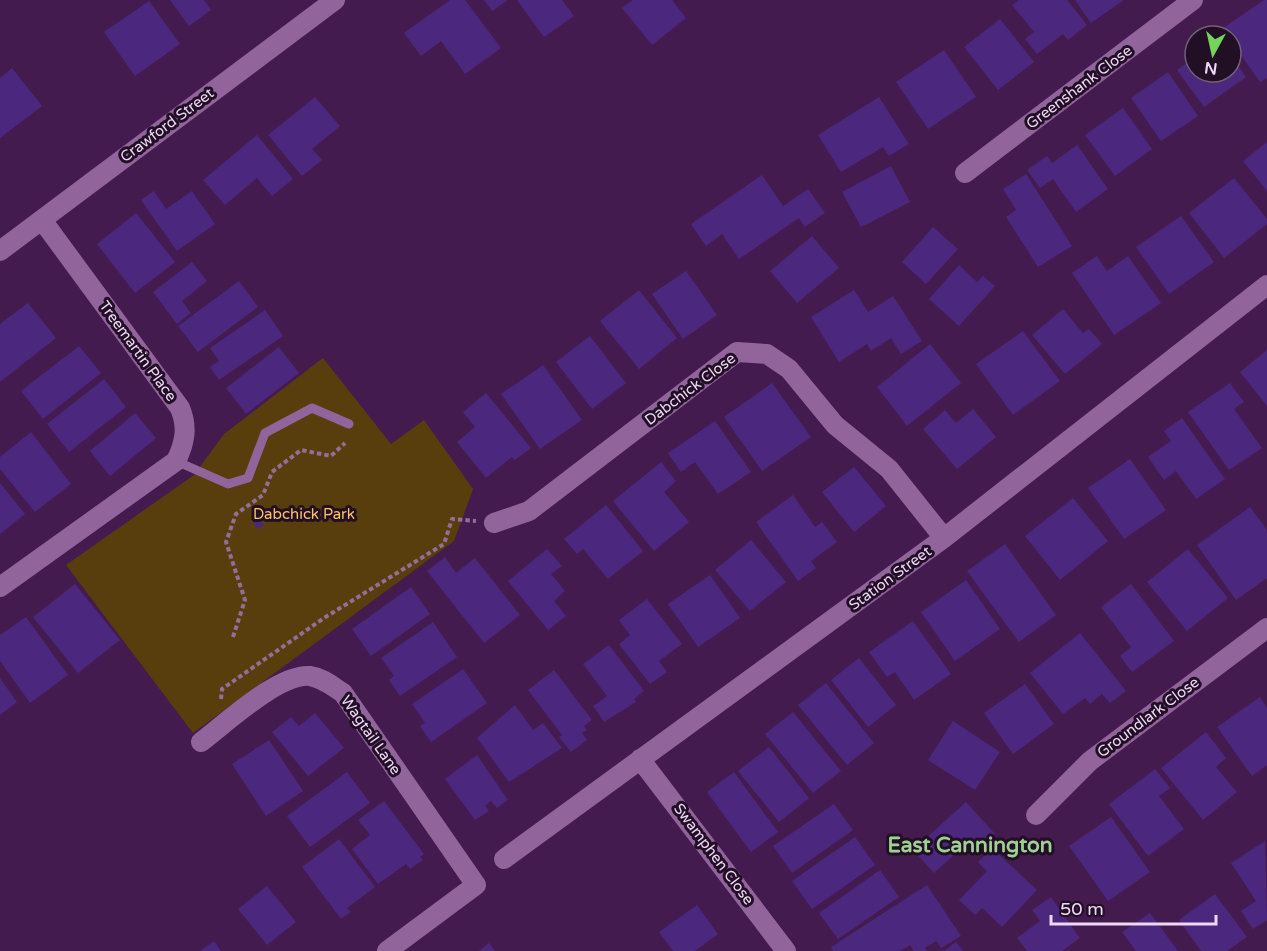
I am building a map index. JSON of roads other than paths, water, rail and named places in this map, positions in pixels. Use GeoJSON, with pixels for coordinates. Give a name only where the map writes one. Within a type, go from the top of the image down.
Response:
{"type":"FeatureCollection","features":[{"type":"Feature","properties":{"kind":"street","name":"Crawford Street"},"geometry":{"type":"LineString","coordinates":[[0,251],[334,0]]}},
{"type":"Feature","properties":{"kind":"street","name":"Greenshank Close"},"geometry":{"type":"LineString","coordinates":[[965,174],[1193,0]]}},
{"type":"Feature","properties":{"kind":"street","name":"Treemartin Place"},"geometry":{"type":"LineString","coordinates":[[42,220],[180,408],[185,419],[185,431],[183,446],[176,461]]}},
{"type":"Feature","properties":{"kind":"street","name":"Station Street"},"geometry":{"type":"LineString","coordinates":[[504,859],[944,538],[1267,285]]}},
{"type":"Feature","properties":{"kind":"street","name":"Dabchick Close"},"geometry":{"type":"LineString","coordinates":[[494,523],[529,511],[737,352],[767,354],[789,369],[835,425],[889,469],[944,538]]}},
{"type":"Feature","properties":{"kind":"street"},"geometry":{"type":"LineString","coordinates":[[0,587],[176,461]]}},
{"type":"Feature","properties":{"kind":"street","name":"Groundlark Close"},"geometry":{"type":"LineString","coordinates":[[1036,814],[1090,761],[1267,628]]}},
{"type":"Feature","properties":{"kind":"street","name":"Wagtail Lane"},"geometry":{"type":"LineString","coordinates":[[201,742],[273,688],[296,678],[309,676],[324,680],[343,693],[476,885],[387,951]]}},
{"type":"Feature","properties":{"kind":"street","name":"Swamphen Close"},"geometry":{"type":"LineString","coordinates":[[640,759],[786,951]]}},
{"type":"Feature","properties":{"kind":"lane"},"geometry":{"type":"LineString","coordinates":[[176,461],[228,484],[248,478],[265,433],[312,408],[349,424]]}},
{"type":"Feature","properties":{"kind":"district","name":"East Cannington"},"geometry":{"type":"Point","coordinates":[970,845]}},
{"type":"Feature","properties":{"kind":"park label","name":"Dabchick Park"},"geometry":{"type":"Point","coordinates":[304,514]}}]}
